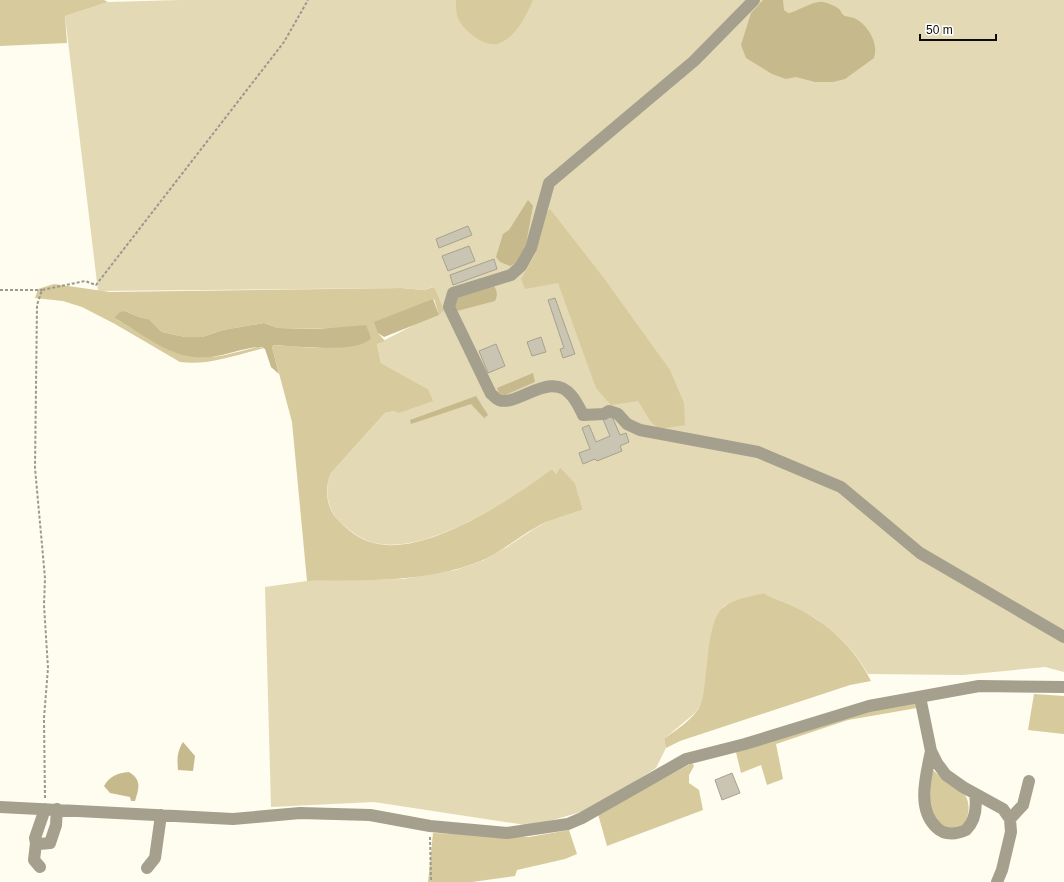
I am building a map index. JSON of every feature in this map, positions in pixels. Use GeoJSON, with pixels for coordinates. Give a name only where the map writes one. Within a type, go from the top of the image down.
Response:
{"type":"FeatureCollection","features":[{"type":"Feature","properties":{"kind":"street"},"geometry":{"type":"LineString","coordinates":[[754,0],[694,61],[549,183],[531,248],[521,266],[511,275],[453,293],[449,307],[491,394],[499,400],[507,400],[547,387],[559,386],[572,395],[583,415],[604,414],[609,411],[618,414],[627,424],[640,430],[758,452],[834,484],[841,487],[920,553],[1064,637]]}},
{"type":"Feature","properties":{"kind":"street"},"geometry":{"type":"LineString","coordinates":[[0,807],[233,819],[300,813],[370,815],[430,826],[507,833],[568,824],[582,818],[686,759],[745,744],[869,706],[979,686],[1064,687]]}},
{"type":"Feature","properties":{"kind":"street"},"geometry":{"type":"LineString","coordinates":[[920,697],[931,752],[937,763],[946,775],[975,794],[1003,809],[1010,819],[1010,840],[1002,870],[997,882]]}},
{"type":"Feature","properties":{"kind":"street"},"geometry":{"type":"LineString","coordinates":[[931,752],[926,780],[924,806],[930,821],[939,830],[949,833],[966,830],[974,819],[976,812],[975,794]]}},
{"type":"Feature","properties":{"kind":"street"},"geometry":{"type":"LineString","coordinates":[[1010,819],[1023,805],[1029,781]]}},
{"type":"Feature","properties":{"kind":"street"},"geometry":{"type":"LineString","coordinates":[[40,867],[34,860],[34,848],[36,843],[36,834],[45,809]]}},
{"type":"Feature","properties":{"kind":"street"},"geometry":{"type":"LineString","coordinates":[[36,843],[50,843],[56,825],[57,809]]}},
{"type":"Feature","properties":{"kind":"street"},"geometry":{"type":"LineString","coordinates":[[147,868],[155,858],[161,815]]}},
{"type":"Feature","properties":{"kind":"path"},"geometry":{"type":"LineString","coordinates":[[0,290],[42,290],[85,281],[96,285],[284,42],[308,0]]}},
{"type":"Feature","properties":{"kind":"path"},"geometry":{"type":"LineString","coordinates":[[42,290],[37,305],[35,468],[44,570],[44,605],[48,668],[44,718],[45,809]]}},
{"type":"Feature","properties":{"kind":"path"},"geometry":{"type":"LineString","coordinates":[[430,826],[431,882]]}},
{"type":"Feature","properties":{"kind":"shaded area"},"geometry":{"type":"Polygon","coordinates":[[[0,0],[104,0],[108,2],[65,16],[67,43],[0,46],[0,0]]]}},
{"type":"Feature","properties":{"kind":"shaded area"},"geometry":{"type":"Polygon","coordinates":[[[180,0],[1064,0],[1064,672],[1045,667],[963,675],[868,674],[854,653],[827,627],[792,605],[764,593],[743,598],[723,607],[701,704],[695,713],[664,739],[666,748],[656,768],[591,809],[532,826],[374,802],[271,807],[265,587],[307,581],[403,579],[456,570],[482,561],[554,518],[583,510],[575,483],[560,467],[556,474],[552,469],[535,482],[468,522],[443,533],[419,541],[396,545],[370,542],[352,532],[335,516],[329,504],[327,492],[331,473],[385,413],[394,411],[428,389],[381,363],[377,344],[443,310],[433,287],[424,290],[401,288],[98,291],[65,16],[108,2],[180,0]]]}},
{"type":"Feature","properties":{"kind":"shaded area"},"geometry":{"type":"Polygon","coordinates":[[[456,0],[533,0],[523,20],[514,32],[503,41],[497,44],[491,44],[479,40],[467,31],[457,15],[456,0]]]}},
{"type":"Feature","properties":{"kind":"shaded area"},"geometry":{"type":"Polygon","coordinates":[[[763,0],[783,0],[784,10],[788,13],[819,2],[835,6],[842,14],[859,21],[868,30],[874,41],[874,58],[845,79],[833,82],[815,82],[796,77],[786,79],[772,74],[746,58],[741,45],[751,13],[763,0]]]}},
{"type":"Feature","properties":{"kind":"shaded area"},"geometry":{"type":"Polygon","coordinates":[[[528,200],[533,206],[526,244],[518,262],[510,266],[500,262],[496,257],[503,234],[509,230],[528,200]]]}},
{"type":"Feature","properties":{"kind":"shaded area"},"geometry":{"type":"Polygon","coordinates":[[[550,209],[603,277],[670,370],[684,403],[685,425],[659,429],[651,422],[638,401],[611,405],[596,388],[558,283],[525,289],[521,279],[535,255],[544,216],[550,209]]]}},
{"type":"Feature","properties":{"kind":"shaded area"},"geometry":{"type":"Polygon","coordinates":[[[492,283],[497,293],[495,301],[457,311],[453,302],[456,296],[492,283]]]}},
{"type":"Feature","properties":{"kind":"shaded area"},"geometry":{"type":"Polygon","coordinates":[[[54,284],[110,292],[401,288],[424,290],[434,287],[444,310],[439,315],[434,299],[378,333],[385,341],[377,344],[381,363],[428,389],[433,401],[399,413],[394,411],[385,413],[331,473],[327,485],[327,492],[331,511],[351,532],[369,542],[395,545],[418,542],[442,534],[467,522],[514,495],[552,469],[556,474],[560,467],[575,483],[583,510],[546,522],[488,558],[460,568],[417,577],[395,579],[307,581],[292,422],[272,347],[274,345],[315,348],[342,347],[334,329],[278,328],[264,323],[223,330],[202,337],[185,337],[162,332],[149,319],[139,317],[125,311],[114,318],[159,345],[196,357],[210,357],[258,347],[265,348],[212,361],[191,363],[180,362],[115,324],[82,307],[63,301],[35,298],[38,289],[54,284]]]}},
{"type":"Feature","properties":{"kind":"shaded area"},"geometry":{"type":"Polygon","coordinates":[[[433,299],[439,315],[384,337],[378,333],[374,322],[433,299]]]}},
{"type":"Feature","properties":{"kind":"shaded area"},"geometry":{"type":"Polygon","coordinates":[[[125,311],[139,317],[149,319],[162,332],[185,337],[202,337],[223,330],[264,323],[278,328],[320,329],[366,325],[371,338],[364,343],[341,348],[274,345],[272,347],[279,374],[271,367],[265,349],[262,347],[249,348],[211,357],[184,355],[172,351],[148,339],[114,318],[120,312],[125,311]]]}},
{"type":"Feature","properties":{"kind":"shaded area"},"geometry":{"type":"Polygon","coordinates":[[[533,373],[535,382],[505,395],[499,393],[497,388],[533,373]]]}},
{"type":"Feature","properties":{"kind":"shaded area"},"geometry":{"type":"Polygon","coordinates":[[[476,396],[488,415],[484,418],[471,404],[411,424],[410,420],[476,396]]]}},
{"type":"Feature","properties":{"kind":"shaded area"},"geometry":{"type":"Polygon","coordinates":[[[764,593],[807,613],[829,629],[849,647],[871,681],[850,685],[680,741],[666,748],[664,739],[690,719],[695,714],[701,703],[704,693],[710,637],[718,614],[724,607],[733,601],[764,593]]]}},
{"type":"Feature","properties":{"kind":"shaded area"},"geometry":{"type":"Polygon","coordinates":[[[1034,694],[1064,696],[1064,734],[1028,730],[1034,694]]]}},
{"type":"Feature","properties":{"kind":"shaded area"},"geometry":{"type":"Polygon","coordinates":[[[916,699],[917,708],[848,720],[776,744],[783,779],[767,785],[761,765],[741,773],[735,748],[916,699]]]}},
{"type":"Feature","properties":{"kind":"shaded area"},"geometry":{"type":"Polygon","coordinates":[[[183,742],[195,756],[193,771],[178,770],[178,756],[183,742]]]}},
{"type":"Feature","properties":{"kind":"shaded area"},"geometry":{"type":"Polygon","coordinates":[[[925,762],[947,783],[965,795],[969,809],[967,818],[960,829],[937,829],[922,776],[925,762]]]}},
{"type":"Feature","properties":{"kind":"shaded area"},"geometry":{"type":"Polygon","coordinates":[[[692,763],[694,766],[689,775],[689,783],[699,790],[703,810],[607,846],[598,814],[692,763]]]}},
{"type":"Feature","properties":{"kind":"shaded area"},"geometry":{"type":"Polygon","coordinates":[[[129,772],[138,781],[138,792],[135,801],[131,801],[130,797],[110,793],[104,786],[114,776],[129,772]]]}},
{"type":"Feature","properties":{"kind":"shaded area"},"geometry":{"type":"Polygon","coordinates":[[[569,830],[577,854],[565,859],[517,870],[515,876],[472,882],[428,882],[433,833],[529,837],[569,830]]]}},
{"type":"Feature","properties":{"kind":"building"},"geometry":{"type":"Polygon","coordinates":[[[468,226],[472,235],[439,248],[436,239],[468,226]]]}},
{"type":"Feature","properties":{"kind":"building"},"geometry":{"type":"Polygon","coordinates":[[[469,246],[475,261],[448,271],[442,256],[469,246]]]}},
{"type":"Feature","properties":{"kind":"building"},"geometry":{"type":"Polygon","coordinates":[[[494,259],[497,269],[453,285],[450,275],[494,259]]]}},
{"type":"Feature","properties":{"kind":"building"},"geometry":{"type":"Polygon","coordinates":[[[555,298],[575,354],[563,358],[560,349],[564,348],[548,300],[555,298]]]}},
{"type":"Feature","properties":{"kind":"building"},"geometry":{"type":"Polygon","coordinates":[[[541,337],[546,352],[532,356],[527,342],[541,337]]]}},
{"type":"Feature","properties":{"kind":"building"},"geometry":{"type":"Polygon","coordinates":[[[496,344],[505,366],[488,373],[479,351],[496,344]]]}},
{"type":"Feature","properties":{"kind":"building"},"geometry":{"type":"Polygon","coordinates":[[[612,416],[620,435],[626,433],[629,442],[620,446],[622,451],[597,461],[595,459],[583,464],[579,453],[590,449],[582,428],[589,425],[596,442],[610,436],[603,419],[612,416]]]}},
{"type":"Feature","properties":{"kind":"building"},"geometry":{"type":"Polygon","coordinates":[[[732,773],[740,793],[722,800],[715,780],[732,773]]]}}]}
